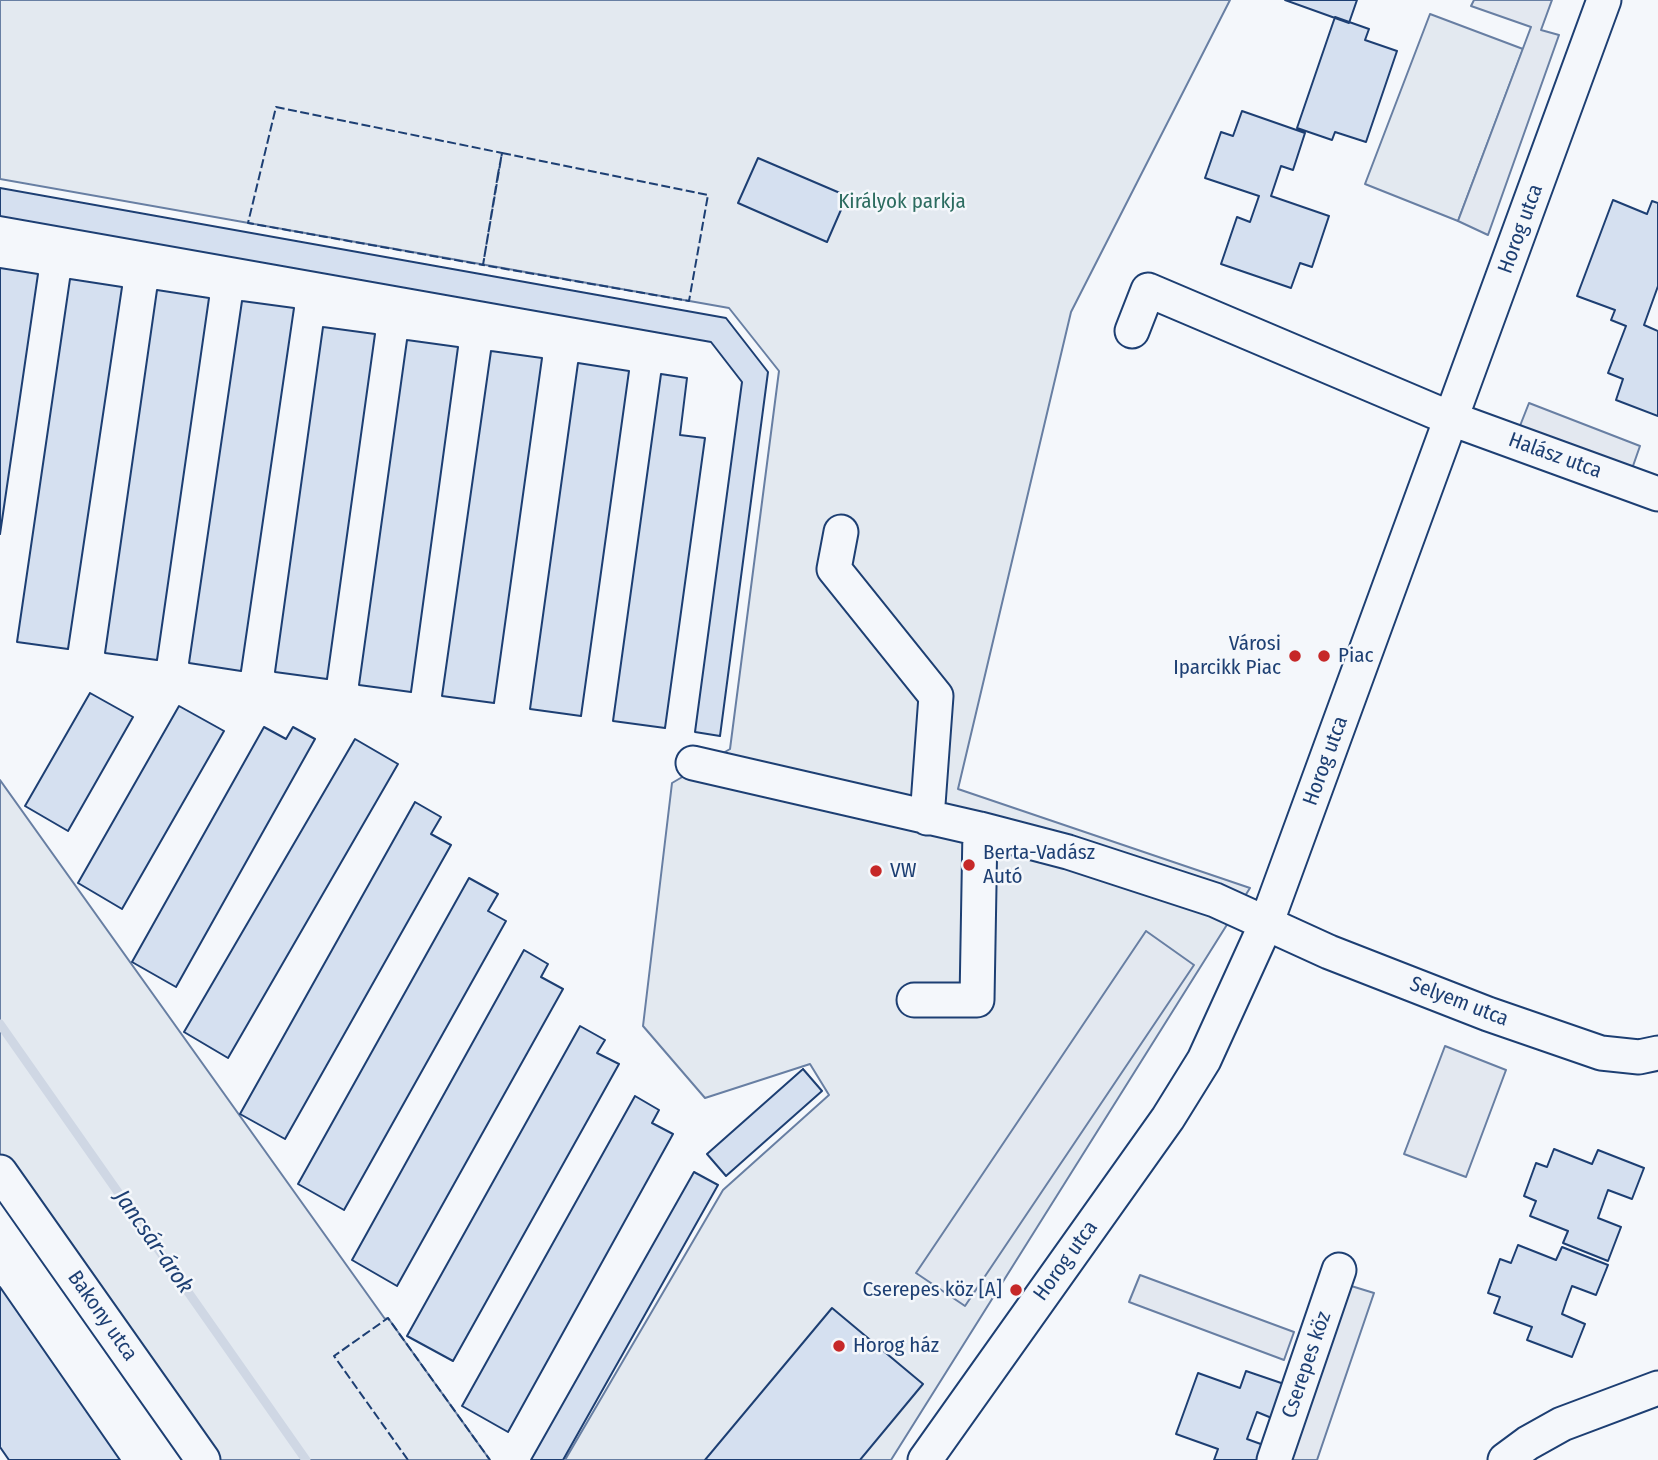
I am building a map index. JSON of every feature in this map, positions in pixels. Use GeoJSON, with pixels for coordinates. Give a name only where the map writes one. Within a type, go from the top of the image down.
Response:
{"type":"FeatureCollection","features":[{"type":"Feature","properties":{"kind":"street","name":"Horog utca"},"geometry":{"type":"LineString","coordinates":[[938,1454],[1168,1118],[1204,1060],[1266,924],[1604,0]]}},
{"type":"Feature","properties":{"kind":"street","name":"Halász utca"},"geometry":{"type":"LineString","coordinates":[[1132,331],[1148,289],[1452,419],[1658,494]]}},
{"type":"Feature","properties":{"kind":"street"},"geometry":{"type":"LineString","coordinates":[[841,532],[834,569],[936,696],[927,818]]}},
{"type":"Feature","properties":{"kind":"street","name":"Selyem utca"},"geometry":{"type":"LineString","coordinates":[[693,763],[1068,852],[1215,900],[1329,952],[1488,1014],[1601,1053],[1639,1057],[1658,1053]]}},
{"type":"Feature","properties":{"kind":"street"},"geometry":{"type":"LineString","coordinates":[[914,1000],[977,1000],[980,829]]}},
{"type":"Feature","properties":{"kind":"street","name":"Bakony utca"},"geometry":{"type":"LineString","coordinates":[[0,1172],[201,1459]]}},
{"type":"Feature","properties":{"kind":"street","name":"Cserepes köz"},"geometry":{"type":"LineString","coordinates":[[1274,1460],[1339,1270]]}},
{"type":"Feature","properties":{"kind":"street"},"geometry":{"type":"LineString","coordinates":[[1505,1460],[1562,1424],[1658,1388]]}},
{"type":"Feature","properties":{"kind":"green space","name":"Királyok parkja"},"geometry":{"type":"Polygon","coordinates":[[[0,0],[1230,0],[1071,312],[958,789],[1250,888],[891,1460],[565,1460],[723,1190],[829,1095],[810,1064],[705,1098],[643,1026],[672,783],[730,749],[779,371],[729,308],[0,179],[0,0]]]}},
{"type":"Feature","properties":{"kind":"green space"},"geometry":{"type":"Polygon","coordinates":[[[1430,14],[1523,49],[1458,221],[1365,184],[1430,14]]]}},
{"type":"Feature","properties":{"kind":"green space"},"geometry":{"type":"Polygon","coordinates":[[[0,780],[385,1319],[388,1318],[490,1460],[186,1460],[0,1197],[0,780]]]}},
{"type":"Feature","properties":{"kind":"shaded area"},"geometry":{"type":"Polygon","coordinates":[[[1474,0],[1552,0],[1541,30],[1559,35],[1488,235],[1458,221],[1531,27],[1471,6],[1474,0]]]}},
{"type":"Feature","properties":{"kind":"shaded area"},"geometry":{"type":"Polygon","coordinates":[[[1529,403],[1640,446],[1627,483],[1514,441],[1529,403]]]}},
{"type":"Feature","properties":{"kind":"shaded area"},"geometry":{"type":"Polygon","coordinates":[[[1146,931],[1194,965],[965,1306],[916,1273],[1146,931]]]}},
{"type":"Feature","properties":{"kind":"shaded area"},"geometry":{"type":"Polygon","coordinates":[[[1445,1046],[1506,1070],[1466,1177],[1404,1154],[1445,1046]]]}},
{"type":"Feature","properties":{"kind":"shaded area"},"geometry":{"type":"Polygon","coordinates":[[[1140,1275],[1294,1332],[1284,1360],[1129,1302],[1140,1275]]]}},
{"type":"Feature","properties":{"kind":"shaded area"},"geometry":{"type":"Polygon","coordinates":[[[1348,1285],[1374,1293],[1317,1460],[1288,1460],[1348,1285]]]}},
{"type":"Feature","properties":{"kind":"building"},"geometry":{"type":"Polygon","coordinates":[[[1285,0],[1357,0],[1349,23],[1285,0]]]}},
{"type":"Feature","properties":{"kind":"building"},"geometry":{"type":"Polygon","coordinates":[[[1335,17],[1369,29],[1365,40],[1397,51],[1366,142],[1335,132],[1332,140],[1297,128],[1335,17]]]}},
{"type":"Feature","properties":{"kind":"building"},"geometry":{"type":"Polygon","coordinates":[[[1242,111],[1305,133],[1293,170],[1281,166],[1271,196],[1329,216],[1312,267],[1300,263],[1291,288],[1221,264],[1237,217],[1250,222],[1259,196],[1205,178],[1221,132],[1233,136],[1242,111]]]}},
{"type":"Feature","properties":{"kind":"building"},"geometry":{"type":"Polygon","coordinates":[[[758,158],[847,196],[827,242],[738,203],[758,158]]]}},
{"type":"Feature","properties":{"kind":"building"},"geometry":{"type":"Polygon","coordinates":[[[0,188],[726,318],[768,372],[720,736],[695,732],[742,382],[711,342],[0,216],[0,188]]]}},
{"type":"Feature","properties":{"kind":"building"},"geometry":{"type":"Polygon","coordinates":[[[1613,200],[1647,214],[1652,201],[1658,203],[1658,286],[1644,325],[1658,331],[1658,416],[1616,400],[1623,379],[1608,373],[1626,326],[1611,320],[1615,310],[1577,296],[1613,200]]]}},
{"type":"Feature","properties":{"kind":"building"},"geometry":{"type":"Polygon","coordinates":[[[0,268],[38,274],[0,534],[0,268]]]}},
{"type":"Feature","properties":{"kind":"building"},"geometry":{"type":"Polygon","coordinates":[[[70,279],[122,287],[68,649],[17,642],[70,279]]]}},
{"type":"Feature","properties":{"kind":"building"},"geometry":{"type":"Polygon","coordinates":[[[157,290],[209,298],[157,660],[105,653],[157,290]]]}},
{"type":"Feature","properties":{"kind":"building"},"geometry":{"type":"Polygon","coordinates":[[[242,301],[294,308],[241,671],[189,663],[242,301]]]}},
{"type":"Feature","properties":{"kind":"building"},"geometry":{"type":"Polygon","coordinates":[[[323,327],[375,334],[327,679],[275,672],[323,327]]]}},
{"type":"Feature","properties":{"kind":"building"},"geometry":{"type":"Polygon","coordinates":[[[407,340],[458,347],[411,692],[359,685],[407,340]]]}},
{"type":"Feature","properties":{"kind":"building"},"geometry":{"type":"Polygon","coordinates":[[[491,351],[542,358],[494,703],[442,696],[491,351]]]}},
{"type":"Feature","properties":{"kind":"building"},"geometry":{"type":"Polygon","coordinates":[[[578,363],[629,371],[581,716],[530,709],[578,363]]]}},
{"type":"Feature","properties":{"kind":"building"},"geometry":{"type":"Polygon","coordinates":[[[661,374],[687,378],[680,435],[705,438],[665,728],[613,721],[661,374]]]}},
{"type":"Feature","properties":{"kind":"building"},"geometry":{"type":"Polygon","coordinates":[[[90,693],[133,717],[68,831],[25,806],[90,693]]]}},
{"type":"Feature","properties":{"kind":"building"},"geometry":{"type":"Polygon","coordinates":[[[179,706],[224,731],[122,909],[78,883],[179,706]]]}},
{"type":"Feature","properties":{"kind":"building"},"geometry":{"type":"Polygon","coordinates":[[[264,727],[286,739],[293,727],[315,739],[176,987],[132,962],[264,727]]]}},
{"type":"Feature","properties":{"kind":"building"},"geometry":{"type":"Polygon","coordinates":[[[355,739],[398,764],[228,1058],[184,1032],[355,739]]]}},
{"type":"Feature","properties":{"kind":"building"},"geometry":{"type":"Polygon","coordinates":[[[415,802],[441,817],[431,834],[451,845],[285,1139],[240,1114],[415,802]]]}},
{"type":"Feature","properties":{"kind":"building"},"geometry":{"type":"Polygon","coordinates":[[[469,878],[498,894],[488,911],[506,921],[344,1210],[298,1184],[469,878]]]}},
{"type":"Feature","properties":{"kind":"building"},"geometry":{"type":"Polygon","coordinates":[[[524,950],[548,964],[541,977],[563,989],[397,1286],[352,1260],[524,950]]]}},
{"type":"Feature","properties":{"kind":"building"},"geometry":{"type":"Polygon","coordinates":[[[580,1026],[605,1040],[597,1053],[619,1064],[453,1361],[407,1336],[580,1026]]]}},
{"type":"Feature","properties":{"kind":"building"},"geometry":{"type":"Polygon","coordinates":[[[803,1069],[822,1091],[726,1176],[707,1154],[803,1069]]]}},
{"type":"Feature","properties":{"kind":"building"},"geometry":{"type":"Polygon","coordinates":[[[635,1096],[659,1110],[652,1123],[673,1134],[508,1432],[462,1406],[635,1096]]]}},
{"type":"Feature","properties":{"kind":"building"},"geometry":{"type":"Polygon","coordinates":[[[1554,1149],[1592,1164],[1598,1150],[1644,1168],[1632,1199],[1608,1190],[1598,1218],[1621,1227],[1608,1261],[1563,1243],[1568,1231],[1530,1216],[1536,1201],[1524,1196],[1536,1163],[1547,1167],[1554,1149]]]}},
{"type":"Feature","properties":{"kind":"building"},"geometry":{"type":"Polygon","coordinates":[[[694,1172],[718,1185],[563,1460],[531,1460],[694,1172]]]}},
{"type":"Feature","properties":{"kind":"building"},"geometry":{"type":"Polygon","coordinates":[[[1518,1245],[1556,1260],[1562,1247],[1608,1265],[1596,1295],[1572,1286],[1562,1314],[1585,1324],[1572,1357],[1527,1340],[1532,1327],[1494,1313],[1500,1297],[1488,1293],[1500,1259],[1511,1263],[1518,1245]]]}},
{"type":"Feature","properties":{"kind":"building"},"geometry":{"type":"Polygon","coordinates":[[[0,1287],[120,1460],[9,1460],[0,1447],[0,1287]]]}},
{"type":"Feature","properties":{"kind":"building","name":"Horog ház"},"geometry":{"type":"Polygon","coordinates":[[[832,1308],[923,1384],[860,1460],[705,1460],[832,1308]]]}},
{"type":"Feature","properties":{"kind":"building"},"geometry":{"type":"Polygon","coordinates":[[[1246,1371],[1290,1386],[1279,1421],[1257,1412],[1247,1439],[1269,1447],[1264,1460],[1214,1460],[1218,1449],[1176,1434],[1198,1373],[1240,1388],[1246,1371]]]}},
{"type":"Feature","properties":{"kind":"waterway","name":"Jancsár-árok"},"geometry":{"type":"LineString","coordinates":[[0,1024],[306,1460]]}},
{"type":"Feature","properties":{"kind":"fence"},"geometry":{"type":"LineString","coordinates":[[498,174],[483,265],[248,223],[276,107],[502,153],[483,265],[689,301],[708,195],[502,153],[498,174]]}},
{"type":"Feature","properties":{"kind":"fence"},"geometry":{"type":"LineString","coordinates":[[408,1460],[334,1356],[388,1318],[490,1460]]}},
{"type":"Feature","properties":{"kind":"place","name":"Városi Iparcikk Piac"},"geometry":{"type":"Point","coordinates":[1295,656]}},
{"type":"Feature","properties":{"kind":"place","name":"Piac"},"geometry":{"type":"Point","coordinates":[1324,656]}},
{"type":"Feature","properties":{"kind":"place","name":"Berta-Vadász Autó"},"geometry":{"type":"Point","coordinates":[969,865]}},
{"type":"Feature","properties":{"kind":"place","name":"VW"},"geometry":{"type":"Point","coordinates":[876,871]}},
{"type":"Feature","properties":{"kind":"place","name":"Cserepes köz [A]"},"geometry":{"type":"Point","coordinates":[1016,1290]}},
{"type":"Feature","properties":{"kind":"place","name":"Horog ház"},"geometry":{"type":"Point","coordinates":[839,1346]}}]}
